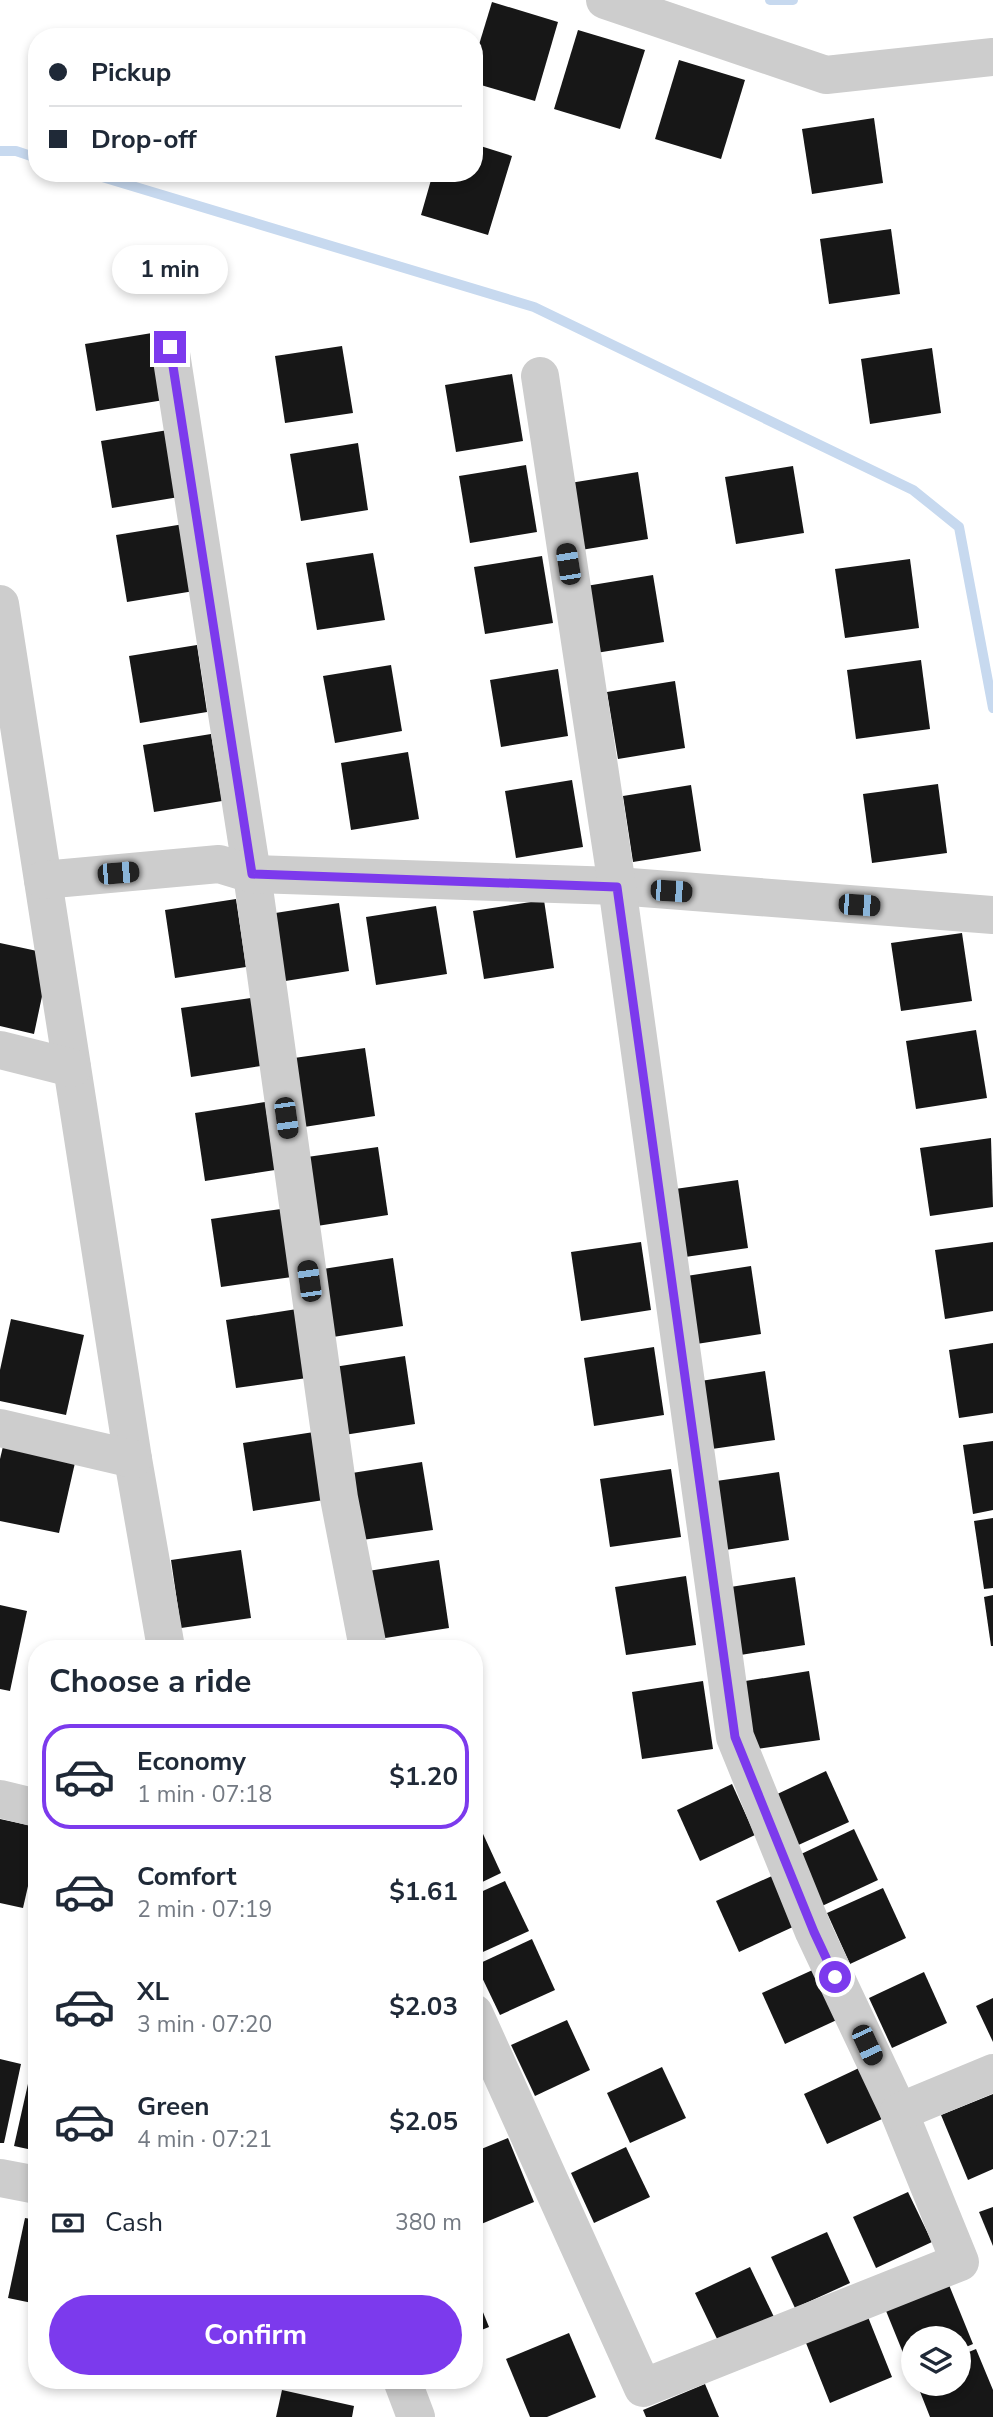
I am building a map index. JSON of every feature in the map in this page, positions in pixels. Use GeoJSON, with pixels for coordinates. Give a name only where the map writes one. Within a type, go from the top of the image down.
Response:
{"type":"FeatureCollection","features":[{"type":"Feature","properties":{"kind":"street"},"geometry":{"type":"LineString","coordinates":[[605,0],[826,75],[993,57]]}},
{"type":"Feature","properties":{"kind":"street"},"geometry":{"type":"LineString","coordinates":[[170,347],[252,874],[339,1498],[366,1640]]}},
{"type":"Feature","properties":{"kind":"street"},"geometry":{"type":"LineString","coordinates":[[483,2033],[643,2388],[960,2262],[898,2112],[814,1932],[735,1737],[617,887],[540,376]]}},
{"type":"Feature","properties":{"kind":"street"},"geometry":{"type":"LineString","coordinates":[[0,604],[133,1459],[165,1640]]}},
{"type":"Feature","properties":{"kind":"street"},"geometry":{"type":"LineString","coordinates":[[43,880],[219,864],[252,874],[617,887],[993,915]]}},
{"type":"Feature","properties":{"kind":"street"},"geometry":{"type":"LineString","coordinates":[[0,1050],[72,1068]]}},
{"type":"Feature","properties":{"kind":"street"},"geometry":{"type":"LineString","coordinates":[[0,1428],[133,1459]]}},
{"type":"Feature","properties":{"kind":"street"},"geometry":{"type":"LineString","coordinates":[[0,1799],[28,1806]]}},
{"type":"Feature","properties":{"kind":"street"},"geometry":{"type":"LineString","coordinates":[[898,2112],[993,2073]]}},
{"type":"Feature","properties":{"kind":"street"},"geometry":{"type":"LineString","coordinates":[[0,2178],[28,2183]]}},
{"type":"Feature","properties":{"kind":"street"},"geometry":{"type":"LineString","coordinates":[[405,2389],[416,2417]]}},
{"type":"Feature","properties":{"kind":"building"},"geometry":{"type":"Polygon","coordinates":[[[492,2],[558,22],[535,101],[483,86],[483,32],[492,2]]]}},
{"type":"Feature","properties":{"kind":"building"},"geometry":{"type":"Polygon","coordinates":[[[578,30],[645,50],[620,129],[554,109],[578,30]]]}},
{"type":"Feature","properties":{"kind":"building"},"geometry":{"type":"Polygon","coordinates":[[[679,60],[745,80],[721,159],[655,139],[679,60]]]}},
{"type":"Feature","properties":{"kind":"building"},"geometry":{"type":"Polygon","coordinates":[[[874,118],[883,183],[812,194],[802,129],[874,118]]]}},
{"type":"Feature","properties":{"kind":"building"},"geometry":{"type":"Polygon","coordinates":[[[483,147],[512,156],[488,235],[421,215],[430,182],[483,182],[483,147]]]}},
{"type":"Feature","properties":{"kind":"building"},"geometry":{"type":"Polygon","coordinates":[[[891,229],[900,294],[829,304],[820,239],[891,229]]]}},
{"type":"Feature","properties":{"kind":"building"},"geometry":{"type":"Polygon","coordinates":[[[152,333],[164,400],[96,411],[85,344],[152,333]]]}},
{"type":"Feature","properties":{"kind":"building"},"geometry":{"type":"Polygon","coordinates":[[[342,346],[353,413],[285,423],[275,356],[342,346]]]}},
{"type":"Feature","properties":{"kind":"building"},"geometry":{"type":"Polygon","coordinates":[[[932,348],[941,413],[870,424],[861,359],[932,348]]]}},
{"type":"Feature","properties":{"kind":"building"},"geometry":{"type":"Polygon","coordinates":[[[512,374],[523,441],[456,452],[445,385],[512,374]]]}},
{"type":"Feature","properties":{"kind":"building"},"geometry":{"type":"Polygon","coordinates":[[[168,430],[179,497],[112,508],[101,441],[168,430]]]}},
{"type":"Feature","properties":{"kind":"building"},"geometry":{"type":"Polygon","coordinates":[[[358,443],[368,510],[301,521],[290,454],[358,443]]]}},
{"type":"Feature","properties":{"kind":"building"},"geometry":{"type":"Polygon","coordinates":[[[526,465],[537,532],[470,543],[459,476],[526,465]]]}},
{"type":"Feature","properties":{"kind":"building"},"geometry":{"type":"Polygon","coordinates":[[[793,466],[804,533],[736,544],[725,477],[793,466]]]}},
{"type":"Feature","properties":{"kind":"building"},"geometry":{"type":"Polygon","coordinates":[[[638,472],[648,539],[581,550],[570,483],[638,472]]]}},
{"type":"Feature","properties":{"kind":"building"},"geometry":{"type":"Polygon","coordinates":[[[184,524],[194,591],[127,602],[116,535],[184,524]]]}},
{"type":"Feature","properties":{"kind":"building"},"geometry":{"type":"Polygon","coordinates":[[[373,553],[385,620],[317,630],[306,563],[373,553]]]}},
{"type":"Feature","properties":{"kind":"building"},"geometry":{"type":"Polygon","coordinates":[[[542,556],[553,623],[485,634],[474,567],[542,556]]]}},
{"type":"Feature","properties":{"kind":"building"},"geometry":{"type":"Polygon","coordinates":[[[910,559],[919,628],[845,638],[835,569],[910,559]]]}},
{"type":"Feature","properties":{"kind":"building"},"geometry":{"type":"Polygon","coordinates":[[[653,575],[664,642],[596,653],[586,586],[653,575]]]}},
{"type":"Feature","properties":{"kind":"building"},"geometry":{"type":"Polygon","coordinates":[[[197,645],[207,712],[140,723],[129,656],[197,645]]]}},
{"type":"Feature","properties":{"kind":"building"},"geometry":{"type":"Polygon","coordinates":[[[921,660],[930,729],[856,739],[847,670],[921,660]]]}},
{"type":"Feature","properties":{"kind":"building"},"geometry":{"type":"Polygon","coordinates":[[[391,665],[402,731],[335,743],[323,676],[391,665]]]}},
{"type":"Feature","properties":{"kind":"building"},"geometry":{"type":"Polygon","coordinates":[[[558,669],[568,736],[501,747],[490,680],[558,669]]]}},
{"type":"Feature","properties":{"kind":"building"},"geometry":{"type":"Polygon","coordinates":[[[675,681],[685,748],[618,759],[607,692],[675,681]]]}},
{"type":"Feature","properties":{"kind":"building"},"geometry":{"type":"Polygon","coordinates":[[[211,734],[222,801],[154,812],[143,745],[211,734]]]}},
{"type":"Feature","properties":{"kind":"building"},"geometry":{"type":"Polygon","coordinates":[[[408,752],[419,819],[351,830],[341,763],[408,752]]]}},
{"type":"Feature","properties":{"kind":"building"},"geometry":{"type":"Polygon","coordinates":[[[572,780],[583,847],[516,858],[505,791],[572,780]]]}},
{"type":"Feature","properties":{"kind":"building"},"geometry":{"type":"Polygon","coordinates":[[[938,784],[947,853],[872,863],[863,794],[938,784]]]}},
{"type":"Feature","properties":{"kind":"building"},"geometry":{"type":"Polygon","coordinates":[[[691,785],[701,851],[633,862],[623,796],[691,785]]]}},
{"type":"Feature","properties":{"kind":"building"},"geometry":{"type":"Polygon","coordinates":[[[236,899],[246,967],[175,978],[165,910],[236,899]]]}},
{"type":"Feature","properties":{"kind":"building"},"geometry":{"type":"Polygon","coordinates":[[[544,900],[554,968],[484,979],[473,911],[544,900]]]}},
{"type":"Feature","properties":{"kind":"building"},"geometry":{"type":"Polygon","coordinates":[[[339,903],[349,971],[279,982],[269,914],[339,903]]]}},
{"type":"Feature","properties":{"kind":"building"},"geometry":{"type":"Polygon","coordinates":[[[436,906],[447,974],[376,985],[366,917],[436,906]]]}},
{"type":"Feature","properties":{"kind":"building"},"geometry":{"type":"Polygon","coordinates":[[[962,933],[972,1001],[901,1011],[891,943],[962,933]]]}},
{"type":"Feature","properties":{"kind":"building"},"geometry":{"type":"Polygon","coordinates":[[[0,943],[51,954],[34,1034],[0,1026],[0,943]]]}},
{"type":"Feature","properties":{"kind":"building"},"geometry":{"type":"Polygon","coordinates":[[[251,998],[261,1066],[191,1077],[181,1008],[251,998]]]}},
{"type":"Feature","properties":{"kind":"building"},"geometry":{"type":"Polygon","coordinates":[[[976,1030],[987,1098],[916,1109],[906,1041],[976,1030]]]}},
{"type":"Feature","properties":{"kind":"building"},"geometry":{"type":"Polygon","coordinates":[[[365,1048],[375,1116],[304,1127],[294,1058],[365,1048]]]}},
{"type":"Feature","properties":{"kind":"building"},"geometry":{"type":"Polygon","coordinates":[[[265,1102],[275,1170],[205,1181],[195,1113],[265,1102]]]}},
{"type":"Feature","properties":{"kind":"building"},"geometry":{"type":"Polygon","coordinates":[[[991,1138],[993,1207],[930,1216],[920,1148],[991,1138]]]}},
{"type":"Feature","properties":{"kind":"building"},"geometry":{"type":"Polygon","coordinates":[[[378,1147],[388,1215],[317,1226],[307,1157],[378,1147]]]}},
{"type":"Feature","properties":{"kind":"building"},"geometry":{"type":"Polygon","coordinates":[[[738,1180],[748,1248],[678,1258],[668,1190],[738,1180]]]}},
{"type":"Feature","properties":{"kind":"building"},"geometry":{"type":"Polygon","coordinates":[[[281,1209],[292,1277],[221,1287],[211,1219],[281,1209]]]}},
{"type":"Feature","properties":{"kind":"building"},"geometry":{"type":"Polygon","coordinates":[[[641,1242],[651,1310],[581,1321],[571,1252],[641,1242]]]}},
{"type":"Feature","properties":{"kind":"building"},"geometry":{"type":"Polygon","coordinates":[[[993,1242],[993,1311],[945,1319],[935,1250],[993,1242]]]}},
{"type":"Feature","properties":{"kind":"building"},"geometry":{"type":"Polygon","coordinates":[[[393,1258],[403,1326],[333,1337],[323,1269],[393,1258]]]}},
{"type":"Feature","properties":{"kind":"building"},"geometry":{"type":"Polygon","coordinates":[[[751,1266],[761,1334],[690,1345],[680,1277],[751,1266]]]}},
{"type":"Feature","properties":{"kind":"building"},"geometry":{"type":"Polygon","coordinates":[[[297,1309],[307,1378],[236,1388],[226,1320],[297,1309]]]}},
{"type":"Feature","properties":{"kind":"building"},"geometry":{"type":"Polygon","coordinates":[[[11,1319],[84,1335],[66,1415],[0,1401],[0,1370],[11,1319]]]}},
{"type":"Feature","properties":{"kind":"building"},"geometry":{"type":"Polygon","coordinates":[[[993,1343],[993,1413],[959,1418],[949,1350],[993,1343]]]}},
{"type":"Feature","properties":{"kind":"building"},"geometry":{"type":"Polygon","coordinates":[[[654,1347],[664,1415],[594,1426],[584,1358],[654,1347]]]}},
{"type":"Feature","properties":{"kind":"building"},"geometry":{"type":"Polygon","coordinates":[[[405,1356],[415,1424],[344,1435],[334,1367],[405,1356]]]}},
{"type":"Feature","properties":{"kind":"building"},"geometry":{"type":"Polygon","coordinates":[[[765,1371],[775,1440],[705,1450],[694,1382],[765,1371]]]}},
{"type":"Feature","properties":{"kind":"building"},"geometry":{"type":"Polygon","coordinates":[[[314,1432],[324,1500],[253,1511],[243,1443],[314,1432]]]}},
{"type":"Feature","properties":{"kind":"building"},"geometry":{"type":"Polygon","coordinates":[[[5,1438],[77,1454],[59,1533],[0,1521],[0,1459],[5,1438]]]}},
{"type":"Feature","properties":{"kind":"building"},"geometry":{"type":"Polygon","coordinates":[[[993,1441],[993,1510],[973,1514],[963,1445],[993,1441]]]}},
{"type":"Feature","properties":{"kind":"building"},"geometry":{"type":"Polygon","coordinates":[[[422,1462],[433,1530],[362,1540],[352,1473],[422,1462]]]}},
{"type":"Feature","properties":{"kind":"building"},"geometry":{"type":"Polygon","coordinates":[[[671,1469],[681,1537],[610,1547],[600,1479],[671,1469]]]}},
{"type":"Feature","properties":{"kind":"building"},"geometry":{"type":"Polygon","coordinates":[[[779,1472],[789,1540],[719,1551],[709,1482],[779,1472]]]}},
{"type":"Feature","properties":{"kind":"building"},"geometry":{"type":"Polygon","coordinates":[[[993,1518],[993,1588],[984,1589],[974,1521],[993,1518]]]}},
{"type":"Feature","properties":{"kind":"building"},"geometry":{"type":"Polygon","coordinates":[[[241,1550],[251,1618],[181,1628],[171,1560],[241,1550]]]}},
{"type":"Feature","properties":{"kind":"building"},"geometry":{"type":"Polygon","coordinates":[[[439,1560],[449,1628],[379,1639],[368,1571],[439,1560]]]}},
{"type":"Feature","properties":{"kind":"building"},"geometry":{"type":"Polygon","coordinates":[[[686,1576],[696,1645],[626,1655],[615,1587],[686,1576]]]}},
{"type":"Feature","properties":{"kind":"building"},"geometry":{"type":"Polygon","coordinates":[[[795,1577],[805,1645],[734,1656],[724,1588],[795,1577]]]}},
{"type":"Feature","properties":{"kind":"building"},"geometry":{"type":"Polygon","coordinates":[[[993,1595],[993,1646],[991,1646],[984,1597],[993,1595]]]}},
{"type":"Feature","properties":{"kind":"building"},"geometry":{"type":"Polygon","coordinates":[[[0,1605],[27,1611],[10,1691],[0,1689],[0,1605]]]}},
{"type":"Feature","properties":{"kind":"building"},"geometry":{"type":"Polygon","coordinates":[[[809,1671],[820,1740],[749,1750],[739,1682],[809,1671]]]}},
{"type":"Feature","properties":{"kind":"building"},"geometry":{"type":"Polygon","coordinates":[[[703,1681],[713,1749],[642,1759],[632,1692],[703,1681]]]}},
{"type":"Feature","properties":{"kind":"building"},"geometry":{"type":"Polygon","coordinates":[[[826,1771],[849,1822],[794,1847],[771,1797],[826,1771]]]}},
{"type":"Feature","properties":{"kind":"building"},"geometry":{"type":"Polygon","coordinates":[[[732,1784],[755,1835],[700,1861],[677,1810],[732,1784]]]}},
{"type":"Feature","properties":{"kind":"building"},"geometry":{"type":"Polygon","coordinates":[[[0,1819],[28,1825],[28,1886],[23,1908],[0,1903],[0,1819]]]}},
{"type":"Feature","properties":{"kind":"building"},"geometry":{"type":"Polygon","coordinates":[[[854,1829],[878,1880],[822,1906],[799,1855],[854,1829]]]}},
{"type":"Feature","properties":{"kind":"building"},"geometry":{"type":"Polygon","coordinates":[[[483,1834],[501,1873],[483,1882],[483,1834]]]}},
{"type":"Feature","properties":{"kind":"building"},"geometry":{"type":"Polygon","coordinates":[[[772,1876],[795,1926],[739,1952],[716,1901],[772,1876]]]}},
{"type":"Feature","properties":{"kind":"building"},"geometry":{"type":"Polygon","coordinates":[[[505,1881],[529,1931],[483,1952],[483,1891],[505,1881]]]}},
{"type":"Feature","properties":{"kind":"building"},"geometry":{"type":"Polygon","coordinates":[[[883,1888],[906,1938],[850,1964],[827,1913],[883,1888]]]}},
{"type":"Feature","properties":{"kind":"building"},"geometry":{"type":"Polygon","coordinates":[[[532,1939],[555,1990],[500,2015],[483,1980],[483,1962],[532,1939]]]}},
{"type":"Feature","properties":{"kind":"building"},"geometry":{"type":"Polygon","coordinates":[[[817,1968],[841,2018],[785,2044],[762,1993],[817,1968]]]}},
{"type":"Feature","properties":{"kind":"building"},"geometry":{"type":"Polygon","coordinates":[[[924,1972],[947,2023],[892,2048],[869,1998],[924,1972]]]}},
{"type":"Feature","properties":{"kind":"building"},"geometry":{"type":"Polygon","coordinates":[[[993,1998],[993,2042],[976,2006],[993,1998]]]}},
{"type":"Feature","properties":{"kind":"building"},"geometry":{"type":"Polygon","coordinates":[[[567,2020],[590,2070],[535,2096],[511,2045],[567,2020]]]}},
{"type":"Feature","properties":{"kind":"building"},"geometry":{"type":"Polygon","coordinates":[[[0,2059],[21,2064],[4,2143],[0,2143],[0,2059]]]}},
{"type":"Feature","properties":{"kind":"building"},"geometry":{"type":"Polygon","coordinates":[[[662,2067],[686,2118],[630,2143],[607,2093],[662,2067]]]}},
{"type":"Feature","properties":{"kind":"building"},"geometry":{"type":"Polygon","coordinates":[[[859,2068],[882,2119],[827,2144],[804,2094],[859,2068]]]}},
{"type":"Feature","properties":{"kind":"building"},"geometry":{"type":"Polygon","coordinates":[[[28,2084],[28,2149],[14,2146],[28,2084]]]}},
{"type":"Feature","properties":{"kind":"building"},"geometry":{"type":"Polygon","coordinates":[[[993,2094],[993,2169],[968,2180],[941,2115],[993,2094]]]}},
{"type":"Feature","properties":{"kind":"building"},"geometry":{"type":"Polygon","coordinates":[[[508,2138],[534,2202],[483,2223],[483,2148],[508,2138]]]}},
{"type":"Feature","properties":{"kind":"building"},"geometry":{"type":"Polygon","coordinates":[[[626,2147],[650,2197],[594,2223],[571,2173],[626,2147]]]}},
{"type":"Feature","properties":{"kind":"building"},"geometry":{"type":"Polygon","coordinates":[[[908,2192],[932,2242],[876,2268],[853,2217],[908,2192]]]}},
{"type":"Feature","properties":{"kind":"building"},"geometry":{"type":"Polygon","coordinates":[[[993,2207],[993,2246],[979,2212],[993,2207]]]}},
{"type":"Feature","properties":{"kind":"building"},"geometry":{"type":"Polygon","coordinates":[[[25,2218],[28,2218],[28,2302],[8,2298],[25,2218]]]}},
{"type":"Feature","properties":{"kind":"building"},"geometry":{"type":"Polygon","coordinates":[[[827,2232],[850,2283],[795,2308],[771,2257],[827,2232]]]}},
{"type":"Feature","properties":{"kind":"building"},"geometry":{"type":"Polygon","coordinates":[[[750,2267],[774,2317],[719,2343],[695,2293],[750,2267]]]}},
{"type":"Feature","properties":{"kind":"building"},"geometry":{"type":"Polygon","coordinates":[[[947,2280],[966,2326],[901,2326],[901,2348],[884,2306],[947,2280]]]}},
{"type":"Feature","properties":{"kind":"building"},"geometry":{"type":"Polygon","coordinates":[[[483,2312],[489,2327],[483,2329],[483,2312]]]}},
{"type":"Feature","properties":{"kind":"building"},"geometry":{"type":"Polygon","coordinates":[[[866,2312],[892,2377],[830,2403],[804,2338],[866,2312]]]}},
{"type":"Feature","properties":{"kind":"building"},"geometry":{"type":"Polygon","coordinates":[[[569,2333],[596,2397],[547,2417],[530,2417],[506,2359],[569,2333]]]}},
{"type":"Feature","properties":{"kind":"building"},"geometry":{"type":"Polygon","coordinates":[[[976,2349],[993,2390],[993,2417],[930,2417],[922,2396],[971,2396],[971,2351],[976,2349]]]}},
{"type":"Feature","properties":{"kind":"building"},"geometry":{"type":"Polygon","coordinates":[[[705,2384],[719,2417],[646,2417],[643,2410],[705,2384]]]}},
{"type":"Feature","properties":{"kind":"building"},"geometry":{"type":"Polygon","coordinates":[[[282,2390],[354,2406],[352,2417],[276,2417],[282,2390]]]}},
{"type":"Feature","properties":{"kind":"waterway"},"geometry":{"type":"LineString","coordinates":[[770,0],[793,0]]}},
{"type":"Feature","properties":{"kind":"waterway"},"geometry":{"type":"LineString","coordinates":[[0,151],[16,151],[28,155]]}},
{"type":"Feature","properties":{"kind":"waterway"},"geometry":{"type":"LineString","coordinates":[[119,182],[534,307],[913,490],[959,527],[993,708]]}},
{"type":"Feature","properties":{"kind":"route"},"geometry":{"type":"LineString","coordinates":[[170,347],[252,874],[617,887],[735,1737],[835,1977]]}}]}
